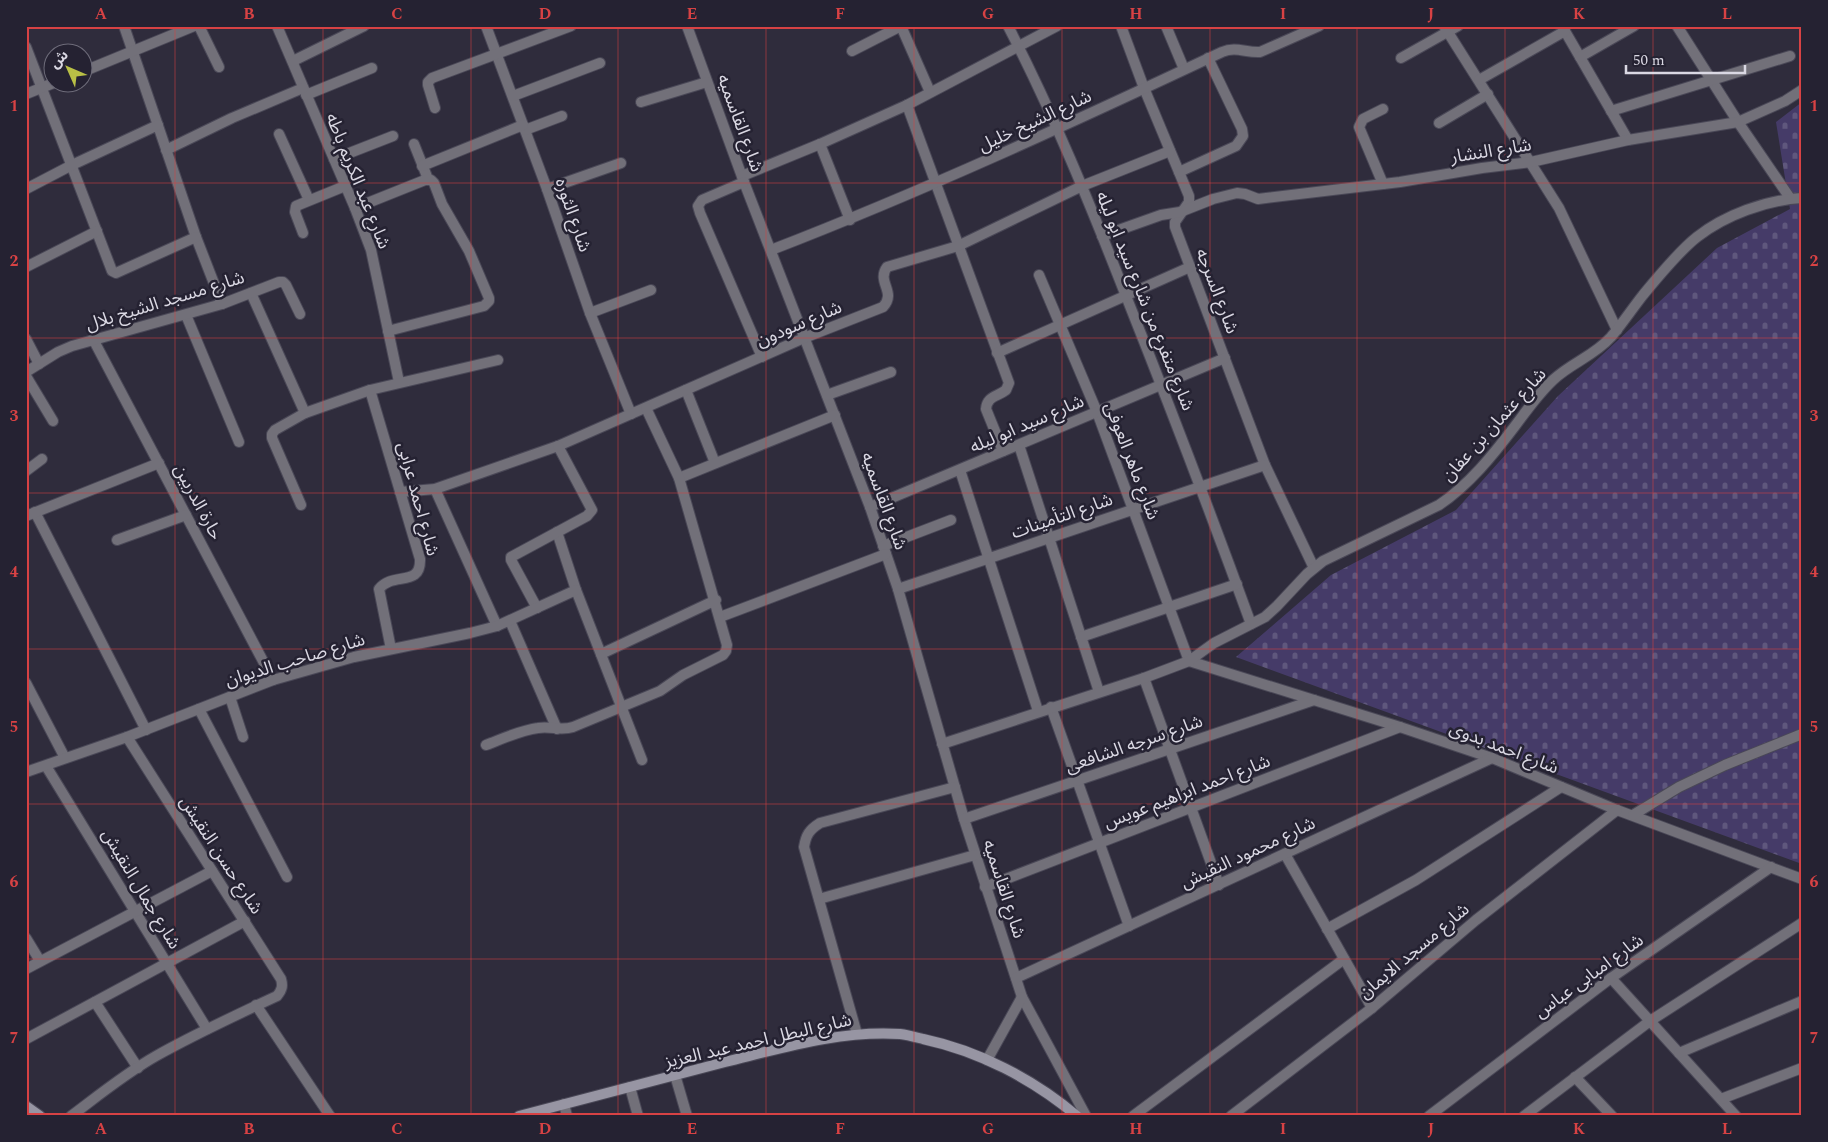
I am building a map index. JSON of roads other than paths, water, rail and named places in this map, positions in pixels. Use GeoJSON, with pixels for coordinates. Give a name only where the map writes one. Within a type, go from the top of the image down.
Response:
{"type":"FeatureCollection","features":[{"type":"Feature","properties":{"kind":"main road","name":"شارع البطل احمد عبد العزيز"},"geometry":{"type":"LineString","coordinates":[[526,1115],[774,1050],[857,1034],[902,1034],[946,1044],[987,1060],[1025,1079],[1060,1102],[1077,1116]]}},
{"type":"Feature","properties":{"kind":"main road"},"geometry":{"type":"LineString","coordinates":[[27,1107],[40,1116]]}},
{"type":"Feature","properties":{"kind":"street"},"geometry":{"type":"LineString","coordinates":[[124,26],[196,237],[222,304]]}},
{"type":"Feature","properties":{"kind":"street"},"geometry":{"type":"LineString","coordinates":[[92,68],[194,26]]}},
{"type":"Feature","properties":{"kind":"street"},"geometry":{"type":"LineString","coordinates":[[199,26],[219,67]]}},
{"type":"Feature","properties":{"kind":"street","name":"شارع عبد الكريم باطه"},"geometry":{"type":"LineString","coordinates":[[277,26],[371,250],[399,382]]}},
{"type":"Feature","properties":{"kind":"street"},"geometry":{"type":"LineString","coordinates":[[293,61],[364,26]]}},
{"type":"Feature","properties":{"kind":"street","name":"شارع الثوره"},"geometry":{"type":"LineString","coordinates":[[486,26],[547,189],[590,313],[631,414]]}},
{"type":"Feature","properties":{"kind":"street"},"geometry":{"type":"LineString","coordinates":[[435,108],[428,86],[430,80],[571,26]]}},
{"type":"Feature","properties":{"kind":"street","name":"شارع القاسميه"},"geometry":{"type":"LineString","coordinates":[[687,26],[743,179],[870,508],[898,589],[964,819],[1022,997],[1086,1116]]}},
{"type":"Feature","properties":{"kind":"street"},"geometry":{"type":"LineString","coordinates":[[852,51],[901,26],[930,92]]}},
{"type":"Feature","properties":{"kind":"street","name":"شارع متفرع من شارع سيد ابو ليله"},"geometry":{"type":"LineString","coordinates":[[1008,26],[1058,129],[1082,186],[1201,486],[1251,624]]}},
{"type":"Feature","properties":{"kind":"street"},"geometry":{"type":"LineString","coordinates":[[762,357],[700,213],[698,206],[702,200],[743,179],[907,105],[1057,26]]}},
{"type":"Feature","properties":{"kind":"street","name":"شارع السرجه"},"geometry":{"type":"LineString","coordinates":[[1121,26],[1144,88],[1189,196],[1189,202],[1174,222],[1175,228],[1266,465],[1314,568]]}},
{"type":"Feature","properties":{"kind":"street"},"geometry":{"type":"LineString","coordinates":[[1166,26],[1184,69]]}},
{"type":"Feature","properties":{"kind":"street"},"geometry":{"type":"LineString","coordinates":[[1401,58],[1446,29],[1458,26]]}},
{"type":"Feature","properties":{"kind":"street"},"geometry":{"type":"LineString","coordinates":[[1580,57],[1634,26]]}},
{"type":"Feature","properties":{"kind":"street"},"geometry":{"type":"LineString","coordinates":[[1677,26],[1738,122],[1790,198]]}},
{"type":"Feature","properties":{"kind":"street","name":"شارع الشيخ خليل"},"geometry":{"type":"LineString","coordinates":[[770,250],[850,220],[936,184],[1231,48],[1251,53],[1260,52],[1313,27]]}},
{"type":"Feature","properties":{"kind":"street"},"geometry":{"type":"LineString","coordinates":[[1480,80],[1563,28],[1628,140]]}},
{"type":"Feature","properties":{"kind":"street"},"geometry":{"type":"LineString","coordinates":[[1446,29],[1480,80],[1559,208],[1617,330]]}},
{"type":"Feature","properties":{"kind":"street"},"geometry":{"type":"LineString","coordinates":[[26,47],[42,88],[26,94]]}},
{"type":"Feature","properties":{"kind":"street"},"geometry":{"type":"LineString","coordinates":[[1611,111],[1790,56]]}},
{"type":"Feature","properties":{"kind":"street"},"geometry":{"type":"LineString","coordinates":[[1179,172],[1236,146],[1243,136],[1242,129],[1208,58]]}},
{"type":"Feature","properties":{"kind":"street"},"geometry":{"type":"LineString","coordinates":[[512,96],[600,63]]}},
{"type":"Feature","properties":{"kind":"street"},"geometry":{"type":"LineString","coordinates":[[166,150],[232,118],[372,68]]}},
{"type":"Feature","properties":{"kind":"street"},"geometry":{"type":"LineString","coordinates":[[641,102],[707,82]]}},
{"type":"Feature","properties":{"kind":"street","name":"شارع النشار"},"geometry":{"type":"LineString","coordinates":[[1102,236],[1161,215],[1180,212],[1213,199],[1237,193],[1258,199],[1383,184],[1531,162],[1628,140],[1738,122],[1785,101],[1802,90]]}},
{"type":"Feature","properties":{"kind":"street"},"geometry":{"type":"LineString","coordinates":[[44,92],[112,271],[116,273],[196,237]]}},
{"type":"Feature","properties":{"kind":"street"},"geometry":{"type":"LineString","coordinates":[[1439,122],[1488,94]]}},
{"type":"Feature","properties":{"kind":"street"},"geometry":{"type":"LineString","coordinates":[[907,105],[1009,383],[1003,393],[989,399],[986,404],[986,409],[1003,451]]}},
{"type":"Feature","properties":{"kind":"street"},"geometry":{"type":"LineString","coordinates":[[1383,110],[1362,119],[1360,127],[1383,184]]}},
{"type":"Feature","properties":{"kind":"street"},"geometry":{"type":"LineString","coordinates":[[422,166],[562,116]]}},
{"type":"Feature","properties":{"kind":"street"},"geometry":{"type":"LineString","coordinates":[[26,189],[158,125]]}},
{"type":"Feature","properties":{"kind":"street"},"geometry":{"type":"LineString","coordinates":[[279,134],[309,200]]}},
{"type":"Feature","properties":{"kind":"street"},"geometry":{"type":"LineString","coordinates":[[334,159],[393,136]]}},
{"type":"Feature","properties":{"kind":"street"},"geometry":{"type":"LineString","coordinates":[[388,331],[484,306],[489,301],[469,251],[449,218],[434,183],[429,180],[414,144]]}},
{"type":"Feature","properties":{"kind":"street"},"geometry":{"type":"LineString","coordinates":[[820,144],[850,220]]}},
{"type":"Feature","properties":{"kind":"street","name":"شارع سودون"},"geometry":{"type":"LineString","coordinates":[[400,492],[435,488],[558,446],[804,338],[883,307],[889,296],[883,278],[883,272],[887,267],[958,246],[1082,186],[1170,151]]}},
{"type":"Feature","properties":{"kind":"street"},"geometry":{"type":"LineString","coordinates":[[547,189],[621,163]]}},
{"type":"Feature","properties":{"kind":"street"},"geometry":{"type":"LineString","coordinates":[[355,208],[429,180]]}},
{"type":"Feature","properties":{"kind":"street"},"geometry":{"type":"LineString","coordinates":[[303,233],[294,208],[297,204],[345,186]]}},
{"type":"Feature","properties":{"kind":"street","name":"شارع عثمان بن عفان"},"geometry":{"type":"LineString","coordinates":[[942,744],[1038,711],[1144,678],[1189,661],[1214,642],[1251,624],[1278,606],[1314,568],[1336,554],[1439,505],[1467,482],[1554,378],[1598,350],[1617,330],[1643,295],[1696,238],[1716,224],[1734,216],[1790,198],[1802,198]]}},
{"type":"Feature","properties":{"kind":"street"},"geometry":{"type":"LineString","coordinates":[[26,267],[96,231]]}},
{"type":"Feature","properties":{"kind":"street"},"geometry":{"type":"LineString","coordinates":[[998,353],[1190,267]]}},
{"type":"Feature","properties":{"kind":"street","name":"شارع ماهر العوفى"},"geometry":{"type":"LineString","coordinates":[[1039,275],[1097,412],[1189,661]]}},
{"type":"Feature","properties":{"kind":"street","name":"شارع مسجد الشيخ بلال"},"geometry":{"type":"LineString","coordinates":[[26,374],[58,352],[93,339],[222,304],[279,282],[283,282],[300,314]]}},
{"type":"Feature","properties":{"kind":"street"},"geometry":{"type":"LineString","coordinates":[[590,313],[651,290]]}},
{"type":"Feature","properties":{"kind":"street"},"geometry":{"type":"LineString","coordinates":[[251,293],[305,413]]}},
{"type":"Feature","properties":{"kind":"street"},"geometry":{"type":"LineString","coordinates":[[186,315],[239,442]]}},
{"type":"Feature","properties":{"kind":"street"},"geometry":{"type":"LineString","coordinates":[[26,338],[39,364]]}},
{"type":"Feature","properties":{"kind":"street","name":"حارة الدربين"},"geometry":{"type":"LineString","coordinates":[[93,339],[273,680]]}},
{"type":"Feature","properties":{"kind":"street","name":"شارع سيد ابو ليله"},"geometry":{"type":"LineString","coordinates":[[870,508],[1225,358]]}},
{"type":"Feature","properties":{"kind":"street"},"geometry":{"type":"LineString","coordinates":[[301,505],[272,434],[275,430],[305,413],[370,390],[498,360]]}},
{"type":"Feature","properties":{"kind":"street"},"geometry":{"type":"LineString","coordinates":[[827,395],[891,372]]}},
{"type":"Feature","properties":{"kind":"street"},"geometry":{"type":"LineString","coordinates":[[26,374],[53,421]]}},
{"type":"Feature","properties":{"kind":"street","name":"شارع احمد عرابى"},"geometry":{"type":"LineString","coordinates":[[370,390],[420,559],[418,573],[412,577],[383,583],[379,589],[391,649]]}},
{"type":"Feature","properties":{"kind":"street"},"geometry":{"type":"LineString","coordinates":[[686,390],[715,463]]}},
{"type":"Feature","properties":{"kind":"street"},"geometry":{"type":"LineString","coordinates":[[486,745],[536,728],[564,730],[573,728],[660,691],[683,675],[723,655],[726,651],[728,645],[716,600],[679,478],[646,408]]}},
{"type":"Feature","properties":{"kind":"street"},"geometry":{"type":"LineString","coordinates":[[679,478],[835,415]]}},
{"type":"Feature","properties":{"kind":"street"},"geometry":{"type":"LineString","coordinates":[[1019,445],[1099,692]]}},
{"type":"Feature","properties":{"kind":"street"},"geometry":{"type":"LineString","coordinates":[[537,608],[512,560],[513,555],[587,516],[592,510],[558,446]]}},
{"type":"Feature","properties":{"kind":"street"},"geometry":{"type":"LineString","coordinates":[[26,471],[42,459]]}},
{"type":"Feature","properties":{"kind":"street"},"geometry":{"type":"LineString","coordinates":[[146,730],[31,514],[158,463]]}},
{"type":"Feature","properties":{"kind":"street","name":"شارع التأمينات"},"geometry":{"type":"LineString","coordinates":[[898,589],[1266,465]]}},
{"type":"Feature","properties":{"kind":"street"},"geometry":{"type":"LineString","coordinates":[[960,470],[1038,711]]}},
{"type":"Feature","properties":{"kind":"street"},"geometry":{"type":"LineString","coordinates":[[435,488],[497,626]]}},
{"type":"Feature","properties":{"kind":"street"},"geometry":{"type":"LineString","coordinates":[[116,540],[186,515]]}},
{"type":"Feature","properties":{"kind":"street"},"geometry":{"type":"LineString","coordinates":[[720,617],[884,550],[950,520]]}},
{"type":"Feature","properties":{"kind":"street"},"geometry":{"type":"LineString","coordinates":[[557,532],[576,590],[642,760]]}},
{"type":"Feature","properties":{"kind":"street"},"geometry":{"type":"LineString","coordinates":[[1081,637],[1236,584]]}},
{"type":"Feature","properties":{"kind":"street","name":"شارع صاحب الديوان"},"geometry":{"type":"LineString","coordinates":[[26,772],[146,730],[273,680],[354,657],[497,626],[576,590]]}},
{"type":"Feature","properties":{"kind":"street"},"geometry":{"type":"LineString","coordinates":[[601,654],[716,600]]}},
{"type":"Feature","properties":{"kind":"street"},"geometry":{"type":"LineString","coordinates":[[510,621],[557,729]]}},
{"type":"Feature","properties":{"kind":"street","name":"شارع احمد بدوى"},"geometry":{"type":"LineString","coordinates":[[1189,661],[1492,758],[1617,810],[1802,879]]}},
{"type":"Feature","properties":{"kind":"street"},"geometry":{"type":"LineString","coordinates":[[1144,678],[1219,885]]}},
{"type":"Feature","properties":{"kind":"street"},"geometry":{"type":"LineString","coordinates":[[26,683],[65,758]]}},
{"type":"Feature","properties":{"kind":"street"},"geometry":{"type":"LineString","coordinates":[[230,697],[243,736]]}},
{"type":"Feature","properties":{"kind":"street","name":"شارع سرجه الشافعى"},"geometry":{"type":"LineString","coordinates":[[964,819],[1314,700]]}},
{"type":"Feature","properties":{"kind":"street"},"geometry":{"type":"LineString","coordinates":[[1051,708],[1130,926]]}},
{"type":"Feature","properties":{"kind":"street"},"geometry":{"type":"LineString","coordinates":[[199,709],[287,877]]}},
{"type":"Feature","properties":{"kind":"street","name":"شارع احمد ابراهيم عويس"},"geometry":{"type":"LineString","coordinates":[[985,887],[1400,727]]}},
{"type":"Feature","properties":{"kind":"street"},"geometry":{"type":"LineString","coordinates":[[1633,815],[1679,787],[1725,765],[1802,734]]}},
{"type":"Feature","properties":{"kind":"street","name":"شارع حسن النقيش"},"geometry":{"type":"LineString","coordinates":[[127,737],[281,979],[281,991],[277,996],[256,1006]]}},
{"type":"Feature","properties":{"kind":"street","name":"شارع محمود النقيش"},"geometry":{"type":"LineString","coordinates":[[1016,978],[1492,758]]}},
{"type":"Feature","properties":{"kind":"street","name":"شارع جمال النقيش"},"geometry":{"type":"LineString","coordinates":[[46,766],[207,1029]]}},
{"type":"Feature","properties":{"kind":"street"},"geometry":{"type":"LineString","coordinates":[[857,1034],[804,847],[806,837],[810,829],[820,823],[955,787]]}},
{"type":"Feature","properties":{"kind":"street"},"geometry":{"type":"LineString","coordinates":[[1327,928],[1430,871],[1561,787]]}},
{"type":"Feature","properties":{"kind":"street","name":"شارع مسجد الايمان"},"geometry":{"type":"LineString","coordinates":[[1231,1116],[1372,1008],[1476,920],[1617,810]]}},
{"type":"Feature","properties":{"kind":"street"},"geometry":{"type":"LineString","coordinates":[[1285,854],[1372,1008]]}},
{"type":"Feature","properties":{"kind":"street"},"geometry":{"type":"LineString","coordinates":[[819,899],[975,855]]}},
{"type":"Feature","properties":{"kind":"street","name":"شارع امبابى عباس"},"geometry":{"type":"LineString","coordinates":[[1429,1116],[1612,978],[1771,867]]}},
{"type":"Feature","properties":{"kind":"street"},"geometry":{"type":"LineString","coordinates":[[26,969],[212,871]]}},
{"type":"Feature","properties":{"kind":"street"},"geometry":{"type":"LineString","coordinates":[[26,1039],[245,921]]}},
{"type":"Feature","properties":{"kind":"street"},"geometry":{"type":"LineString","coordinates":[[1524,1116],[1650,1021],[1802,923]]}},
{"type":"Feature","properties":{"kind":"street"},"geometry":{"type":"LineString","coordinates":[[26,938],[40,961]]}},
{"type":"Feature","properties":{"kind":"street"},"geometry":{"type":"LineString","coordinates":[[1133,1116],[1344,959]]}},
{"type":"Feature","properties":{"kind":"street"},"geometry":{"type":"LineString","coordinates":[[1612,978],[1736,1116]]}},
{"type":"Feature","properties":{"kind":"street"},"geometry":{"type":"LineString","coordinates":[[987,1060],[1022,997]]}},
{"type":"Feature","properties":{"kind":"street"},"geometry":{"type":"LineString","coordinates":[[1679,1053],[1802,1001]]}},
{"type":"Feature","properties":{"kind":"street"},"geometry":{"type":"LineString","coordinates":[[95,1002],[138,1068]]}},
{"type":"Feature","properties":{"kind":"street"},"geometry":{"type":"LineString","coordinates":[[71,1116],[138,1068],[207,1029],[256,1006],[330,1116]]}},
{"type":"Feature","properties":{"kind":"street"},"geometry":{"type":"LineString","coordinates":[[1721,1099],[1802,1068]]}},
{"type":"Feature","properties":{"kind":"street"},"geometry":{"type":"LineString","coordinates":[[675,1075],[687,1116]]}},
{"type":"Feature","properties":{"kind":"street"},"geometry":{"type":"LineString","coordinates":[[1575,1077],[1612,1116]]}},
{"type":"Feature","properties":{"kind":"street"},"geometry":{"type":"LineString","coordinates":[[630,1087],[638,1116]]}},
{"type":"Feature","properties":{"kind":"street"},"geometry":{"type":"LineString","coordinates":[[564,1104],[567,1116]]}}]}
